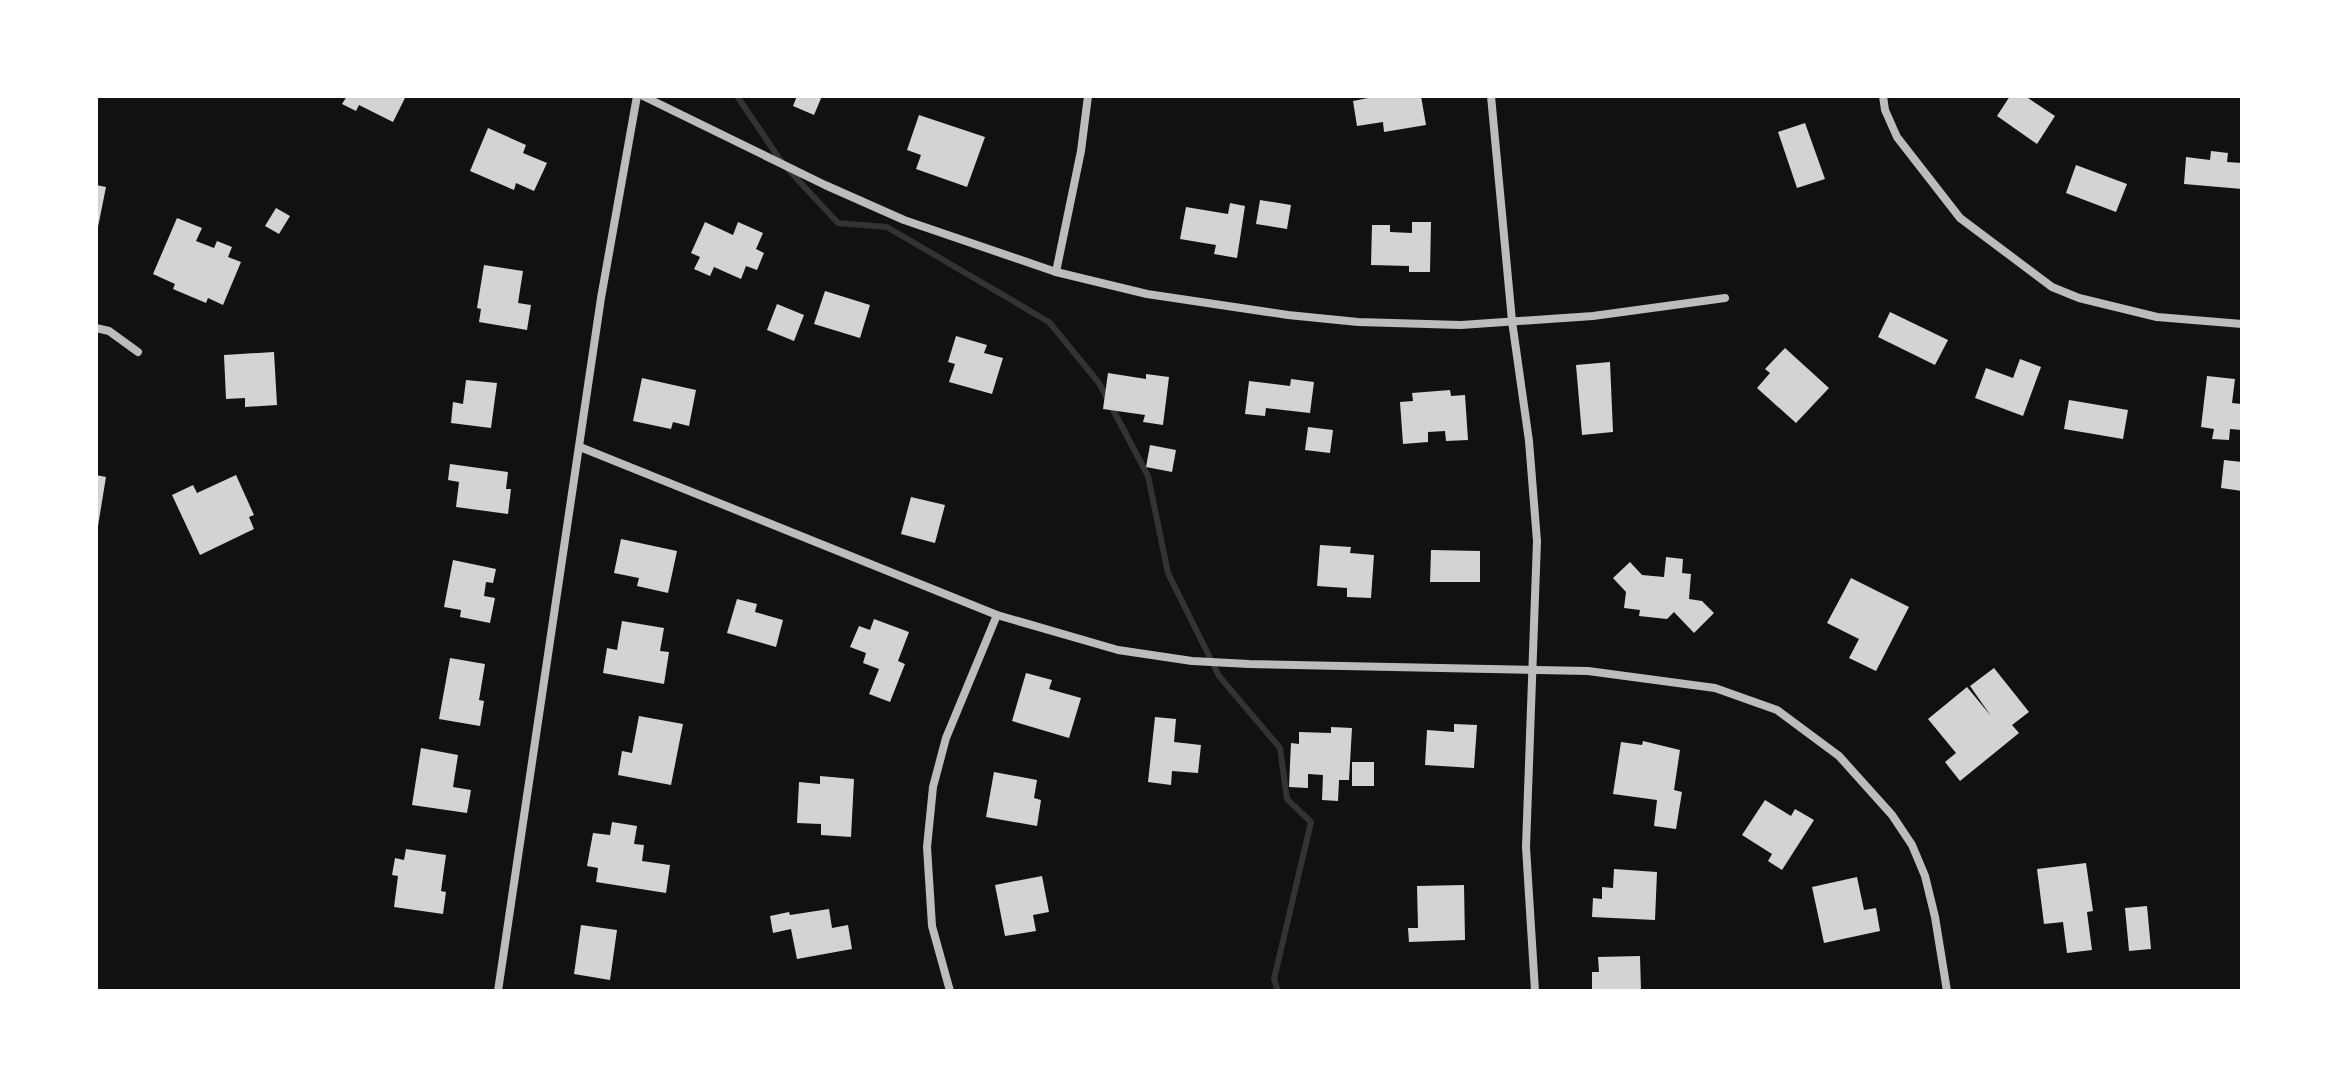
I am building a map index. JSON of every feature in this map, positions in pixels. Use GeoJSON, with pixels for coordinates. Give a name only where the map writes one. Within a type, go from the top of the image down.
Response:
{"type":"FeatureCollection","features":[{"type":"Feature","properties":{"kind":"street"},"geometry":{"type":"LineString","coordinates":[[498,991],[601,298],[640,96],[904,220],[1056,272],[1147,294],[1358,322],[1461,325],[1593,316],[1725,298]]}},
{"type":"Feature","properties":{"kind":"street"},"geometry":{"type":"LineString","coordinates":[[1056,272],[1081,151],[1088,96]]}},
{"type":"Feature","properties":{"kind":"street"},"geometry":{"type":"LineString","coordinates":[[1491,96],[1537,541],[1526,847],[1535,991]]}},
{"type":"Feature","properties":{"kind":"street"},"geometry":{"type":"LineString","coordinates":[[1883,96],[1885,110],[1897,137],[1960,218],[2052,287],[2079,298],[2157,317],[2242,324]]}},
{"type":"Feature","properties":{"kind":"street"},"geometry":{"type":"LineString","coordinates":[[96,328],[109,331],[138,352]]}},
{"type":"Feature","properties":{"kind":"street"},"geometry":{"type":"LineString","coordinates":[[580,447],[997,615],[1118,650],[1192,661],[1588,671],[1715,688],[1777,710],[1839,756],[1866,784],[1912,845],[1925,876],[1935,917],[1947,991]]}},
{"type":"Feature","properties":{"kind":"street"},"geometry":{"type":"LineString","coordinates":[[950,991],[932,926],[927,847],[933,787],[946,738],[997,615]]}},
{"type":"Feature","properties":{"kind":"building"},"geometry":{"type":"Polygon","coordinates":[[[347,96],[406,96],[393,122],[359,105],[356,111],[342,104],[347,96]]]}},
{"type":"Feature","properties":{"kind":"building"},"geometry":{"type":"Polygon","coordinates":[[[797,96],[822,96],[814,115],[793,106],[797,96]]]}},
{"type":"Feature","properties":{"kind":"building"},"geometry":{"type":"Polygon","coordinates":[[[1378,96],[1421,96],[1426,125],[1384,132],[1383,122],[1357,126],[1353,101],[1378,96]]]}},
{"type":"Feature","properties":{"kind":"building"},"geometry":{"type":"Polygon","coordinates":[[[2010,96],[2025,96],[2055,116],[2037,144],[1997,116],[2010,96]]]}},
{"type":"Feature","properties":{"kind":"building"},"geometry":{"type":"Polygon","coordinates":[[[919,115],[985,137],[967,187],[916,169],[921,155],[907,150],[919,115]]]}},
{"type":"Feature","properties":{"kind":"building"},"geometry":{"type":"Polygon","coordinates":[[[1805,123],[1825,179],[1797,188],[1778,132],[1805,123]]]}},
{"type":"Feature","properties":{"kind":"building"},"geometry":{"type":"Polygon","coordinates":[[[488,128],[526,145],[523,153],[547,163],[534,191],[516,183],[514,190],[470,171],[488,128]]]}},
{"type":"Feature","properties":{"kind":"building"},"geometry":{"type":"Polygon","coordinates":[[[2211,151],[2228,153],[2227,162],[2242,163],[2242,189],[2184,184],[2186,157],[2210,160],[2211,151]]]}},
{"type":"Feature","properties":{"kind":"building"},"geometry":{"type":"Polygon","coordinates":[[[2076,165],[2127,184],[2116,212],[2066,193],[2076,165]]]}},
{"type":"Feature","properties":{"kind":"building"},"geometry":{"type":"Polygon","coordinates":[[[96,185],[106,187],[97,232],[96,232],[96,185]]]}},
{"type":"Feature","properties":{"kind":"building"},"geometry":{"type":"Polygon","coordinates":[[[1260,200],[1291,205],[1287,229],[1256,224],[1260,200]]]}},
{"type":"Feature","properties":{"kind":"building"},"geometry":{"type":"Polygon","coordinates":[[[1230,203],[1245,206],[1237,258],[1214,254],[1216,245],[1180,239],[1186,207],[1228,214],[1230,203]]]}},
{"type":"Feature","properties":{"kind":"building"},"geometry":{"type":"Polygon","coordinates":[[[276,208],[290,216],[279,234],[265,226],[276,208]]]}},
{"type":"Feature","properties":{"kind":"building"},"geometry":{"type":"Polygon","coordinates":[[[177,218],[202,228],[196,241],[214,248],[217,241],[232,247],[228,257],[241,262],[223,305],[208,298],[206,303],[173,289],[175,284],[153,274],[177,218]]]}},
{"type":"Feature","properties":{"kind":"building"},"geometry":{"type":"Polygon","coordinates":[[[705,222],[733,235],[738,222],[763,233],[756,249],[764,253],[757,270],[746,266],[741,279],[714,267],[710,276],[694,269],[700,257],[691,253],[705,222]]]}},
{"type":"Feature","properties":{"kind":"building"},"geometry":{"type":"Polygon","coordinates":[[[1412,222],[1431,222],[1430,272],[1409,272],[1409,266],[1371,265],[1372,225],[1390,225],[1390,232],[1412,233],[1412,222]]]}},
{"type":"Feature","properties":{"kind":"building"},"geometry":{"type":"Polygon","coordinates":[[[484,265],[523,271],[518,303],[531,305],[527,330],[479,322],[481,309],[477,308],[484,265]]]}},
{"type":"Feature","properties":{"kind":"building"},"geometry":{"type":"Polygon","coordinates":[[[825,291],[870,305],[860,338],[814,324],[825,291]]]}},
{"type":"Feature","properties":{"kind":"building"},"geometry":{"type":"Polygon","coordinates":[[[777,304],[804,315],[794,341],[767,330],[777,304]]]}},
{"type":"Feature","properties":{"kind":"building"},"geometry":{"type":"Polygon","coordinates":[[[1890,312],[1948,340],[1935,365],[1878,337],[1890,312]]]}},
{"type":"Feature","properties":{"kind":"building"},"geometry":{"type":"Polygon","coordinates":[[[956,336],[987,345],[984,353],[1003,358],[992,394],[949,382],[955,364],[948,362],[956,336]]]}},
{"type":"Feature","properties":{"kind":"building"},"geometry":{"type":"Polygon","coordinates":[[[1785,348],[1829,388],[1796,423],[1757,388],[1770,373],[1765,369],[1785,348]]]}},
{"type":"Feature","properties":{"kind":"building"},"geometry":{"type":"Polygon","coordinates":[[[274,352],[277,405],[245,407],[245,398],[226,399],[224,355],[274,352]]]}},
{"type":"Feature","properties":{"kind":"building"},"geometry":{"type":"Polygon","coordinates":[[[2020,359],[2041,367],[2023,416],[1975,398],[1986,368],[2013,378],[2020,359]]]}},
{"type":"Feature","properties":{"kind":"building"},"geometry":{"type":"Polygon","coordinates":[[[1610,362],[1613,432],[1582,435],[1576,365],[1610,362]]]}},
{"type":"Feature","properties":{"kind":"building"},"geometry":{"type":"Polygon","coordinates":[[[1108,373],[1146,379],[1146,374],[1169,377],[1163,425],[1143,422],[1145,415],[1103,409],[1108,373]]]}},
{"type":"Feature","properties":{"kind":"building"},"geometry":{"type":"Polygon","coordinates":[[[2207,376],[2235,379],[2232,403],[2242,404],[2242,430],[2230,429],[2229,440],[2212,439],[2214,429],[2201,427],[2207,376]]]}},
{"type":"Feature","properties":{"kind":"building"},"geometry":{"type":"Polygon","coordinates":[[[642,378],[696,390],[689,426],[673,422],[671,429],[633,421],[642,378]]]}},
{"type":"Feature","properties":{"kind":"building"},"geometry":{"type":"Polygon","coordinates":[[[1291,379],[1314,382],[1310,413],[1266,408],[1265,416],[1245,414],[1249,381],[1290,386],[1291,379]]]}},
{"type":"Feature","properties":{"kind":"building"},"geometry":{"type":"Polygon","coordinates":[[[466,380],[497,383],[491,428],[451,423],[453,402],[463,404],[466,380]]]}},
{"type":"Feature","properties":{"kind":"building"},"geometry":{"type":"Polygon","coordinates":[[[1450,390],[1451,396],[1465,395],[1468,440],[1446,441],[1445,431],[1428,432],[1428,442],[1403,444],[1400,402],[1413,401],[1412,393],[1450,390]]]}},
{"type":"Feature","properties":{"kind":"building"},"geometry":{"type":"Polygon","coordinates":[[[2069,400],[2128,410],[2123,439],[2064,429],[2069,400]]]}},
{"type":"Feature","properties":{"kind":"building"},"geometry":{"type":"Polygon","coordinates":[[[1308,427],[1333,430],[1330,453],[1305,450],[1308,427]]]}},
{"type":"Feature","properties":{"kind":"building"},"geometry":{"type":"Polygon","coordinates":[[[1150,445],[1176,450],[1172,472],[1146,467],[1150,445]]]}},
{"type":"Feature","properties":{"kind":"building"},"geometry":{"type":"Polygon","coordinates":[[[2224,460],[2242,462],[2242,491],[2221,488],[2224,460]]]}},
{"type":"Feature","properties":{"kind":"building"},"geometry":{"type":"Polygon","coordinates":[[[450,464],[508,472],[506,489],[511,489],[508,514],[456,507],[459,482],[448,480],[450,464]]]}},
{"type":"Feature","properties":{"kind":"building"},"geometry":{"type":"Polygon","coordinates":[[[96,475],[106,477],[98,526],[96,525],[96,475]]]}},
{"type":"Feature","properties":{"kind":"building"},"geometry":{"type":"Polygon","coordinates":[[[236,475],[254,515],[249,517],[254,529],[200,555],[172,495],[193,485],[197,493],[236,475]]]}},
{"type":"Feature","properties":{"kind":"building"},"geometry":{"type":"Polygon","coordinates":[[[911,497],[945,505],[935,543],[901,534],[911,497]]]}},
{"type":"Feature","properties":{"kind":"building"},"geometry":{"type":"Polygon","coordinates":[[[621,539],[677,551],[668,593],[637,586],[639,578],[614,573],[621,539]]]}},
{"type":"Feature","properties":{"kind":"building"},"geometry":{"type":"Polygon","coordinates":[[[1320,545],[1351,547],[1350,553],[1374,555],[1371,598],[1347,597],[1347,588],[1317,586],[1320,545]]]}},
{"type":"Feature","properties":{"kind":"building"},"geometry":{"type":"Polygon","coordinates":[[[1431,550],[1480,551],[1480,582],[1430,582],[1431,550]]]}},
{"type":"Feature","properties":{"kind":"building"},"geometry":{"type":"Polygon","coordinates":[[[1666,557],[1683,559],[1682,573],[1691,574],[1689,599],[1702,601],[1714,613],[1694,633],[1674,612],[1667,619],[1639,616],[1640,610],[1624,608],[1626,592],[1613,578],[1630,562],[1642,575],[1664,577],[1666,557]]]}},
{"type":"Feature","properties":{"kind":"building"},"geometry":{"type":"Polygon","coordinates":[[[453,560],[496,569],[493,583],[486,582],[484,596],[495,598],[490,623],[460,617],[461,610],[444,607],[453,560]]]}},
{"type":"Feature","properties":{"kind":"building"},"geometry":{"type":"Polygon","coordinates":[[[1851,578],[1909,607],[1876,671],[1849,658],[1859,639],[1827,623],[1851,578]]]}},
{"type":"Feature","properties":{"kind":"building"},"geometry":{"type":"Polygon","coordinates":[[[737,599],[757,604],[755,612],[783,620],[776,647],[727,633],[737,599]]]}},
{"type":"Feature","properties":{"kind":"building"},"geometry":{"type":"Polygon","coordinates":[[[874,619],[909,632],[898,661],[905,664],[890,702],[869,694],[879,669],[863,663],[866,653],[850,647],[859,626],[870,630],[874,619]]]}},
{"type":"Feature","properties":{"kind":"building"},"geometry":{"type":"Polygon","coordinates":[[[622,621],[664,628],[660,651],[669,652],[664,684],[603,673],[607,648],[617,650],[622,621]]]}},
{"type":"Feature","properties":{"kind":"building"},"geometry":{"type":"Polygon","coordinates":[[[450,658],[485,664],[479,700],[484,701],[480,726],[439,719],[450,658]]]}},
{"type":"Feature","properties":{"kind":"building"},"geometry":{"type":"Polygon","coordinates":[[[1994,668],[2029,712],[2012,725],[2019,733],[1960,781],[1945,762],[1956,753],[1928,719],[1967,687],[1991,716],[1970,686],[1994,668]]]}},
{"type":"Feature","properties":{"kind":"building"},"geometry":{"type":"Polygon","coordinates":[[[1026,673],[1052,680],[1049,689],[1081,698],[1069,738],[1012,721],[1026,673]]]}},
{"type":"Feature","properties":{"kind":"building"},"geometry":{"type":"Polygon","coordinates":[[[639,716],[683,724],[671,785],[618,775],[622,751],[632,753],[639,716]]]}},
{"type":"Feature","properties":{"kind":"building"},"geometry":{"type":"Polygon","coordinates":[[[1155,717],[1176,719],[1174,742],[1201,745],[1198,773],[1172,771],[1171,785],[1148,782],[1155,717]]]}},
{"type":"Feature","properties":{"kind":"building"},"geometry":{"type":"Polygon","coordinates":[[[1454,724],[1477,725],[1474,768],[1425,765],[1427,730],[1454,732],[1454,724]]]}},
{"type":"Feature","properties":{"kind":"building"},"geometry":{"type":"Polygon","coordinates":[[[1331,727],[1352,728],[1349,780],[1339,780],[1338,801],[1322,800],[1323,775],[1308,774],[1308,788],[1289,787],[1291,743],[1299,744],[1299,732],[1331,733],[1331,727]]]}},
{"type":"Feature","properties":{"kind":"building"},"geometry":{"type":"Polygon","coordinates":[[[1643,741],[1680,750],[1674,790],[1682,792],[1676,829],[1654,826],[1657,800],[1613,794],[1621,742],[1642,745],[1643,741]]]}},
{"type":"Feature","properties":{"kind":"building"},"geometry":{"type":"Polygon","coordinates":[[[421,748],[458,755],[453,787],[471,790],[467,813],[412,805],[421,748]]]}},
{"type":"Feature","properties":{"kind":"building"},"geometry":{"type":"Polygon","coordinates":[[[1352,762],[1374,762],[1374,786],[1352,786],[1352,762]]]}},
{"type":"Feature","properties":{"kind":"building"},"geometry":{"type":"Polygon","coordinates":[[[994,772],[1037,780],[1034,798],[1041,800],[1037,826],[986,817],[994,772]]]}},
{"type":"Feature","properties":{"kind":"building"},"geometry":{"type":"Polygon","coordinates":[[[820,776],[854,779],[851,837],[821,835],[821,824],[797,823],[799,782],[820,784],[820,776]]]}},
{"type":"Feature","properties":{"kind":"building"},"geometry":{"type":"Polygon","coordinates":[[[1765,800],[1791,816],[1795,809],[1814,820],[1782,870],[1768,861],[1772,854],[1742,835],[1765,800]]]}},
{"type":"Feature","properties":{"kind":"building"},"geometry":{"type":"Polygon","coordinates":[[[612,822],[637,826],[634,844],[644,845],[642,861],[670,865],[666,893],[596,882],[598,868],[587,866],[593,833],[610,835],[612,822]]]}},
{"type":"Feature","properties":{"kind":"building"},"geometry":{"type":"Polygon","coordinates":[[[406,849],[446,855],[441,891],[446,892],[443,914],[394,907],[398,876],[392,875],[395,858],[404,860],[406,849]]]}},
{"type":"Feature","properties":{"kind":"building"},"geometry":{"type":"Polygon","coordinates":[[[2086,863],[2093,911],[2087,912],[2092,950],[2067,953],[2063,922],[2044,924],[2037,869],[2086,863]]]}},
{"type":"Feature","properties":{"kind":"building"},"geometry":{"type":"Polygon","coordinates":[[[1614,869],[1657,872],[1655,920],[1592,917],[1593,898],[1602,899],[1602,887],[1613,888],[1614,869]]]}},
{"type":"Feature","properties":{"kind":"building"},"geometry":{"type":"Polygon","coordinates":[[[1042,876],[1049,912],[1033,915],[1036,931],[1005,936],[995,885],[1042,876]]]}},
{"type":"Feature","properties":{"kind":"building"},"geometry":{"type":"Polygon","coordinates":[[[1857,877],[1864,910],[1876,908],[1880,931],[1824,943],[1812,887],[1857,877]]]}},
{"type":"Feature","properties":{"kind":"building"},"geometry":{"type":"Polygon","coordinates":[[[1464,885],[1465,940],[1409,942],[1408,928],[1418,928],[1417,886],[1464,885]]]}},
{"type":"Feature","properties":{"kind":"building"},"geometry":{"type":"Polygon","coordinates":[[[2147,906],[2151,949],[2129,951],[2125,908],[2147,906]]]}},
{"type":"Feature","properties":{"kind":"building"},"geometry":{"type":"Polygon","coordinates":[[[829,909],[832,928],[848,925],[852,949],[797,959],[791,929],[773,933],[770,916],[829,909]]]}},
{"type":"Feature","properties":{"kind":"building"},"geometry":{"type":"Polygon","coordinates":[[[581,925],[617,930],[610,980],[574,974],[581,925]]]}},
{"type":"Feature","properties":{"kind":"building"},"geometry":{"type":"Polygon","coordinates":[[[1640,956],[1641,991],[1592,991],[1592,972],[1599,972],[1598,957],[1640,956]]]}},
{"type":"Feature","properties":{"kind":"waterway"},"geometry":{"type":"LineString","coordinates":[[737,96],[783,164],[838,223],[887,227],[1049,322],[1099,383],[1148,476],[1168,573],[1219,676],[1280,748],[1287,799],[1311,822],[1274,979],[1278,991]]}}]}
